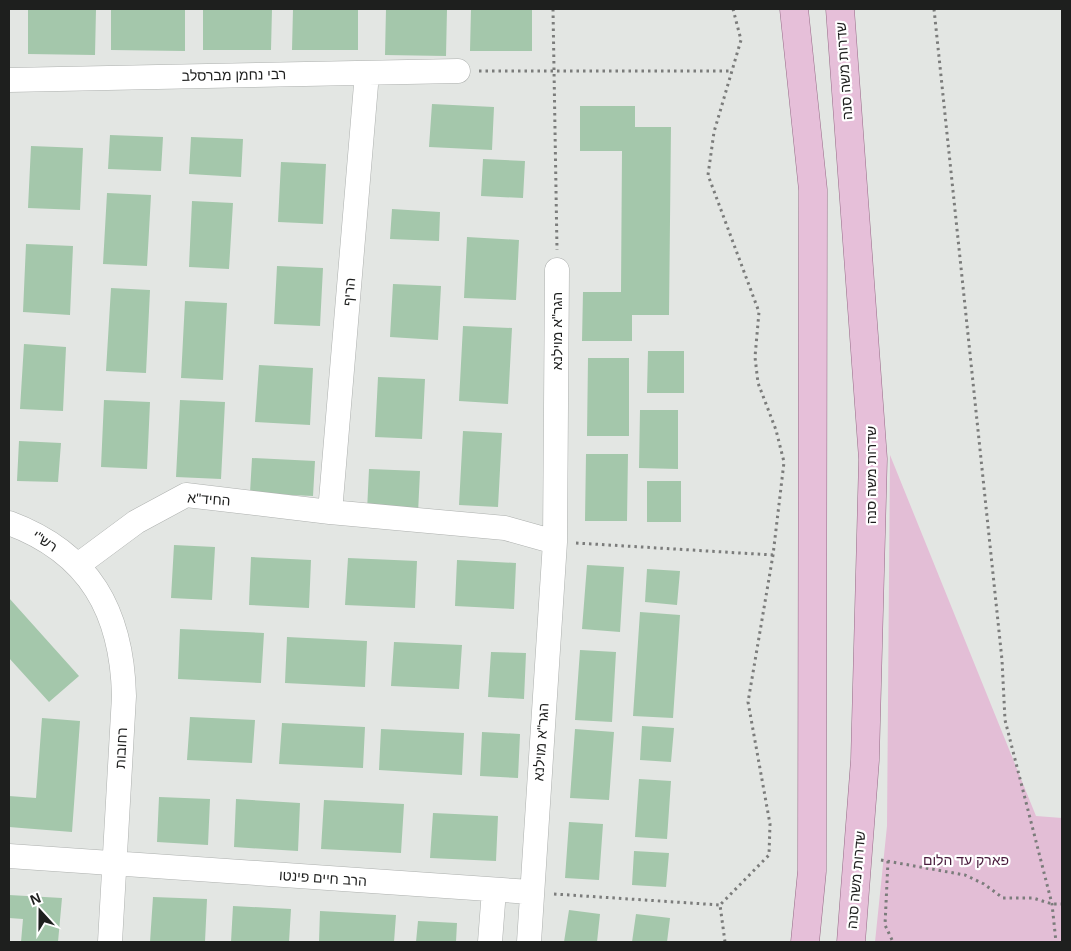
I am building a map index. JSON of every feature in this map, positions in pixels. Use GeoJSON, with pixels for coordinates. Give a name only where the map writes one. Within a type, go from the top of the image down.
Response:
{"type":"FeatureCollection","features":[{"type":"Feature","properties":{"kind":"main road","name":"שדרות משה סנה"},"geometry":{"type":"LineString","coordinates":[[840,9],[873,459],[865,751],[859,857],[851,942]]}},
{"type":"Feature","properties":{"kind":"main road"},"geometry":{"type":"LineString","coordinates":[[792,15],[813,190],[812,871],[805,942]]}},
{"type":"Feature","properties":{"kind":"street","name":"רבי נחמן מברסלב"},"geometry":{"type":"LineString","coordinates":[[9,80],[458,71]]}},
{"type":"Feature","properties":{"kind":"street","name":"הריף"},"geometry":{"type":"LineString","coordinates":[[330,512],[367,73]]}},
{"type":"Feature","properties":{"kind":"street","name":"הגר\"א מוילנא"},"geometry":{"type":"LineString","coordinates":[[529,942],[555,542],[557,270]]}},
{"type":"Feature","properties":{"kind":"street","name":"החיד\"א"},"geometry":{"type":"LineString","coordinates":[[78,565],[136,522],[186,495],[330,512]]}},
{"type":"Feature","properties":{"kind":"street"},"geometry":{"type":"LineString","coordinates":[[330,512],[505,528],[555,542]]}},
{"type":"Feature","properties":{"kind":"street","name":"רש\"י"},"geometry":{"type":"LineString","coordinates":[[9,523],[29,530],[78,565]]}},
{"type":"Feature","properties":{"kind":"street","name":"רחובות"},"geometry":{"type":"LineString","coordinates":[[78,565],[96,587],[109,612],[118,637],[124,665],[124,696],[110,942]]}},
{"type":"Feature","properties":{"kind":"street","name":"הרב חיים פינטו"},"geometry":{"type":"LineString","coordinates":[[9,856],[531,892]]}},
{"type":"Feature","properties":{"kind":"street"},"geometry":{"type":"LineString","coordinates":[[490,942],[494,890]]}},
{"type":"Feature","properties":{"kind":"path"},"geometry":{"type":"LineString","coordinates":[[553,9],[557,270]]}},
{"type":"Feature","properties":{"kind":"path"},"geometry":{"type":"LineString","coordinates":[[531,892],[720,905],[769,855],[770,824],[748,702],[772,555],[784,462],[776,430],[758,383],[755,357],[759,312],[708,175],[714,132],[740,40],[734,9]]}},
{"type":"Feature","properties":{"kind":"path"},"geometry":{"type":"LineString","coordinates":[[934,9],[1002,660],[1006,720],[1052,904],[1056,942]]}},
{"type":"Feature","properties":{"kind":"path"},"geometry":{"type":"LineString","coordinates":[[458,71],[730,71]]}},
{"type":"Feature","properties":{"kind":"path"},"geometry":{"type":"LineString","coordinates":[[555,542],[772,555]]}},
{"type":"Feature","properties":{"kind":"path"},"geometry":{"type":"LineString","coordinates":[[859,857],[965,875],[984,884],[1003,898],[1033,898],[1052,904],[1062,904]]}},
{"type":"Feature","properties":{"kind":"path"},"geometry":{"type":"LineString","coordinates":[[888,861],[885,926],[893,942]]}},
{"type":"Feature","properties":{"kind":"path"},"geometry":{"type":"LineString","coordinates":[[720,905],[724,942]]}},
{"type":"Feature","properties":{"kind":"green space","name":"פארק עד הלום"},"geometry":{"type":"Polygon","coordinates":[[[890,455],[1036,816],[1062,818],[1062,942],[875,942],[887,826],[890,455]]]}},
{"type":"Feature","properties":{"kind":"building"},"geometry":{"type":"Polygon","coordinates":[[[28,9],[96,9],[95,55],[28,54],[28,9]]]}},
{"type":"Feature","properties":{"kind":"building"},"geometry":{"type":"Polygon","coordinates":[[[111,9],[185,9],[185,51],[111,50],[111,9]]]}},
{"type":"Feature","properties":{"kind":"building"},"geometry":{"type":"Polygon","coordinates":[[[203,9],[272,9],[271,50],[203,50],[203,9]]]}},
{"type":"Feature","properties":{"kind":"building"},"geometry":{"type":"Polygon","coordinates":[[[293,9],[358,9],[358,50],[292,50],[293,9]]]}},
{"type":"Feature","properties":{"kind":"building"},"geometry":{"type":"Polygon","coordinates":[[[386,9],[447,9],[446,56],[385,55],[386,9]]]}},
{"type":"Feature","properties":{"kind":"building"},"geometry":{"type":"Polygon","coordinates":[[[471,9],[532,9],[532,51],[470,51],[471,9]]]}},
{"type":"Feature","properties":{"kind":"building"},"geometry":{"type":"Polygon","coordinates":[[[432,104],[494,107],[492,150],[429,147],[432,104]]]}},
{"type":"Feature","properties":{"kind":"building"},"geometry":{"type":"Polygon","coordinates":[[[580,106],[635,106],[635,127],[671,127],[669,315],[632,315],[632,341],[582,341],[583,292],[621,292],[622,151],[580,151],[580,106]]]}},
{"type":"Feature","properties":{"kind":"building"},"geometry":{"type":"Polygon","coordinates":[[[110,135],[163,137],[161,171],[108,169],[110,135]]]}},
{"type":"Feature","properties":{"kind":"building"},"geometry":{"type":"Polygon","coordinates":[[[191,137],[243,139],[241,177],[189,174],[191,137]]]}},
{"type":"Feature","properties":{"kind":"building"},"geometry":{"type":"Polygon","coordinates":[[[31,146],[83,148],[80,210],[28,208],[31,146]]]}},
{"type":"Feature","properties":{"kind":"building"},"geometry":{"type":"Polygon","coordinates":[[[483,159],[525,161],[523,198],[481,196],[483,159]]]}},
{"type":"Feature","properties":{"kind":"building"},"geometry":{"type":"Polygon","coordinates":[[[281,162],[326,164],[323,224],[278,222],[281,162]]]}},
{"type":"Feature","properties":{"kind":"building"},"geometry":{"type":"Polygon","coordinates":[[[107,193],[151,195],[147,266],[103,264],[107,193]]]}},
{"type":"Feature","properties":{"kind":"building"},"geometry":{"type":"Polygon","coordinates":[[[192,201],[233,203],[229,269],[189,267],[192,201]]]}},
{"type":"Feature","properties":{"kind":"building"},"geometry":{"type":"Polygon","coordinates":[[[392,209],[440,212],[439,241],[390,239],[392,209]]]}},
{"type":"Feature","properties":{"kind":"building"},"geometry":{"type":"Polygon","coordinates":[[[467,237],[519,240],[516,300],[464,298],[467,237]]]}},
{"type":"Feature","properties":{"kind":"building"},"geometry":{"type":"Polygon","coordinates":[[[26,244],[73,246],[70,315],[23,312],[26,244]]]}},
{"type":"Feature","properties":{"kind":"building"},"geometry":{"type":"Polygon","coordinates":[[[277,266],[323,268],[320,326],[274,324],[277,266]]]}},
{"type":"Feature","properties":{"kind":"building"},"geometry":{"type":"Polygon","coordinates":[[[393,284],[441,286],[438,340],[390,337],[393,284]]]}},
{"type":"Feature","properties":{"kind":"building"},"geometry":{"type":"Polygon","coordinates":[[[111,288],[150,290],[146,373],[106,371],[111,288]]]}},
{"type":"Feature","properties":{"kind":"building"},"geometry":{"type":"Polygon","coordinates":[[[185,301],[227,303],[223,380],[181,378],[185,301]]]}},
{"type":"Feature","properties":{"kind":"building"},"geometry":{"type":"Polygon","coordinates":[[[463,326],[512,328],[508,404],[459,401],[463,326]]]}},
{"type":"Feature","properties":{"kind":"building"},"geometry":{"type":"Polygon","coordinates":[[[24,344],[66,347],[63,411],[20,409],[24,344]]]}},
{"type":"Feature","properties":{"kind":"building"},"geometry":{"type":"Polygon","coordinates":[[[648,351],[684,351],[684,393],[647,393],[648,351]]]}},
{"type":"Feature","properties":{"kind":"building"},"geometry":{"type":"Polygon","coordinates":[[[588,358],[629,358],[629,436],[587,436],[588,358]]]}},
{"type":"Feature","properties":{"kind":"building"},"geometry":{"type":"Polygon","coordinates":[[[259,365],[313,368],[310,425],[255,422],[259,365]]]}},
{"type":"Feature","properties":{"kind":"building"},"geometry":{"type":"Polygon","coordinates":[[[378,377],[425,379],[422,439],[375,437],[378,377]]]}},
{"type":"Feature","properties":{"kind":"building"},"geometry":{"type":"Polygon","coordinates":[[[104,400],[150,402],[147,469],[101,467],[104,400]]]}},
{"type":"Feature","properties":{"kind":"building"},"geometry":{"type":"Polygon","coordinates":[[[180,400],[225,402],[221,479],[176,477],[180,400]]]}},
{"type":"Feature","properties":{"kind":"building"},"geometry":{"type":"Polygon","coordinates":[[[640,410],[678,410],[678,469],[639,468],[640,410]]]}},
{"type":"Feature","properties":{"kind":"building"},"geometry":{"type":"Polygon","coordinates":[[[463,431],[502,433],[498,507],[459,505],[463,431]]]}},
{"type":"Feature","properties":{"kind":"building"},"geometry":{"type":"Polygon","coordinates":[[[19,441],[61,443],[58,482],[17,481],[19,441]]]}},
{"type":"Feature","properties":{"kind":"building"},"geometry":{"type":"Polygon","coordinates":[[[586,454],[628,454],[627,521],[585,521],[586,454]]]}},
{"type":"Feature","properties":{"kind":"building"},"geometry":{"type":"Polygon","coordinates":[[[252,458],[315,461],[313,496],[250,493],[252,458]]]}},
{"type":"Feature","properties":{"kind":"building"},"geometry":{"type":"Polygon","coordinates":[[[369,469],[420,471],[418,514],[367,511],[369,469]]]}},
{"type":"Feature","properties":{"kind":"building"},"geometry":{"type":"Polygon","coordinates":[[[647,481],[681,481],[681,522],[647,522],[647,481]]]}},
{"type":"Feature","properties":{"kind":"building"},"geometry":{"type":"Polygon","coordinates":[[[174,545],[215,547],[212,600],[171,598],[174,545]]]}},
{"type":"Feature","properties":{"kind":"building"},"geometry":{"type":"Polygon","coordinates":[[[251,557],[311,560],[309,608],[249,605],[251,557]]]}},
{"type":"Feature","properties":{"kind":"building"},"geometry":{"type":"Polygon","coordinates":[[[348,558],[417,561],[415,608],[345,605],[348,558]]]}},
{"type":"Feature","properties":{"kind":"building"},"geometry":{"type":"Polygon","coordinates":[[[457,560],[516,563],[514,609],[455,606],[457,560]]]}},
{"type":"Feature","properties":{"kind":"building"},"geometry":{"type":"Polygon","coordinates":[[[587,565],[624,567],[620,632],[582,629],[587,565]]]}},
{"type":"Feature","properties":{"kind":"building"},"geometry":{"type":"Polygon","coordinates":[[[647,569],[680,571],[677,605],[645,602],[647,569]]]}},
{"type":"Feature","properties":{"kind":"building"},"geometry":{"type":"Polygon","coordinates":[[[9,598],[79,676],[49,702],[9,658],[9,598]]]}},
{"type":"Feature","properties":{"kind":"building"},"geometry":{"type":"Polygon","coordinates":[[[640,612],[680,615],[673,718],[633,716],[640,612]]]}},
{"type":"Feature","properties":{"kind":"building"},"geometry":{"type":"Polygon","coordinates":[[[180,629],[264,633],[261,683],[178,679],[180,629]]]}},
{"type":"Feature","properties":{"kind":"building"},"geometry":{"type":"Polygon","coordinates":[[[287,637],[367,641],[365,687],[285,683],[287,637]]]}},
{"type":"Feature","properties":{"kind":"building"},"geometry":{"type":"Polygon","coordinates":[[[394,642],[462,645],[459,689],[391,686],[394,642]]]}},
{"type":"Feature","properties":{"kind":"building"},"geometry":{"type":"Polygon","coordinates":[[[580,650],[616,652],[612,722],[575,720],[580,650]]]}},
{"type":"Feature","properties":{"kind":"building"},"geometry":{"type":"Polygon","coordinates":[[[491,652],[526,653],[524,699],[488,697],[491,652]]]}},
{"type":"Feature","properties":{"kind":"building"},"geometry":{"type":"Polygon","coordinates":[[[190,717],[255,720],[252,763],[187,760],[190,717]]]}},
{"type":"Feature","properties":{"kind":"building"},"geometry":{"type":"Polygon","coordinates":[[[42,718],[80,721],[72,832],[9,827],[9,796],[36,798],[42,718]]]}},
{"type":"Feature","properties":{"kind":"building"},"geometry":{"type":"Polygon","coordinates":[[[282,723],[365,727],[363,768],[279,764],[282,723]]]}},
{"type":"Feature","properties":{"kind":"building"},"geometry":{"type":"Polygon","coordinates":[[[642,726],[674,728],[671,762],[640,760],[642,726]]]}},
{"type":"Feature","properties":{"kind":"building"},"geometry":{"type":"Polygon","coordinates":[[[381,729],[464,733],[462,775],[379,770],[381,729]]]}},
{"type":"Feature","properties":{"kind":"building"},"geometry":{"type":"Polygon","coordinates":[[[575,729],[614,732],[609,800],[570,798],[575,729]]]}},
{"type":"Feature","properties":{"kind":"building"},"geometry":{"type":"Polygon","coordinates":[[[482,732],[520,734],[518,778],[480,776],[482,732]]]}},
{"type":"Feature","properties":{"kind":"building"},"geometry":{"type":"Polygon","coordinates":[[[639,779],[671,781],[667,839],[635,837],[639,779]]]}},
{"type":"Feature","properties":{"kind":"building"},"geometry":{"type":"Polygon","coordinates":[[[159,797],[210,799],[208,845],[157,842],[159,797]]]}},
{"type":"Feature","properties":{"kind":"building"},"geometry":{"type":"Polygon","coordinates":[[[236,799],[300,803],[298,851],[234,847],[236,799]]]}},
{"type":"Feature","properties":{"kind":"building"},"geometry":{"type":"Polygon","coordinates":[[[324,800],[404,804],[401,853],[321,849],[324,800]]]}},
{"type":"Feature","properties":{"kind":"building"},"geometry":{"type":"Polygon","coordinates":[[[433,813],[498,816],[496,861],[430,858],[433,813]]]}},
{"type":"Feature","properties":{"kind":"building"},"geometry":{"type":"Polygon","coordinates":[[[569,822],[603,824],[599,880],[565,878],[569,822]]]}},
{"type":"Feature","properties":{"kind":"building"},"geometry":{"type":"Polygon","coordinates":[[[634,851],[669,853],[666,887],[632,885],[634,851]]]}},
{"type":"Feature","properties":{"kind":"building"},"geometry":{"type":"Polygon","coordinates":[[[9,895],[62,898],[58,942],[21,942],[23,919],[9,918],[9,895]]]}},
{"type":"Feature","properties":{"kind":"building"},"geometry":{"type":"Polygon","coordinates":[[[153,897],[207,899],[205,942],[150,942],[153,897]]]}},
{"type":"Feature","properties":{"kind":"building"},"geometry":{"type":"Polygon","coordinates":[[[233,906],[291,909],[289,942],[231,942],[233,906]]]}},
{"type":"Feature","properties":{"kind":"building"},"geometry":{"type":"Polygon","coordinates":[[[569,910],[600,914],[597,942],[564,942],[569,910]]]}},
{"type":"Feature","properties":{"kind":"building"},"geometry":{"type":"Polygon","coordinates":[[[320,911],[396,915],[394,942],[319,942],[320,911]]]}},
{"type":"Feature","properties":{"kind":"building"},"geometry":{"type":"Polygon","coordinates":[[[636,914],[670,918],[667,942],[632,942],[636,914]]]}},
{"type":"Feature","properties":{"kind":"building"},"geometry":{"type":"Polygon","coordinates":[[[418,921],[457,923],[456,942],[416,942],[418,921]]]}}]}
